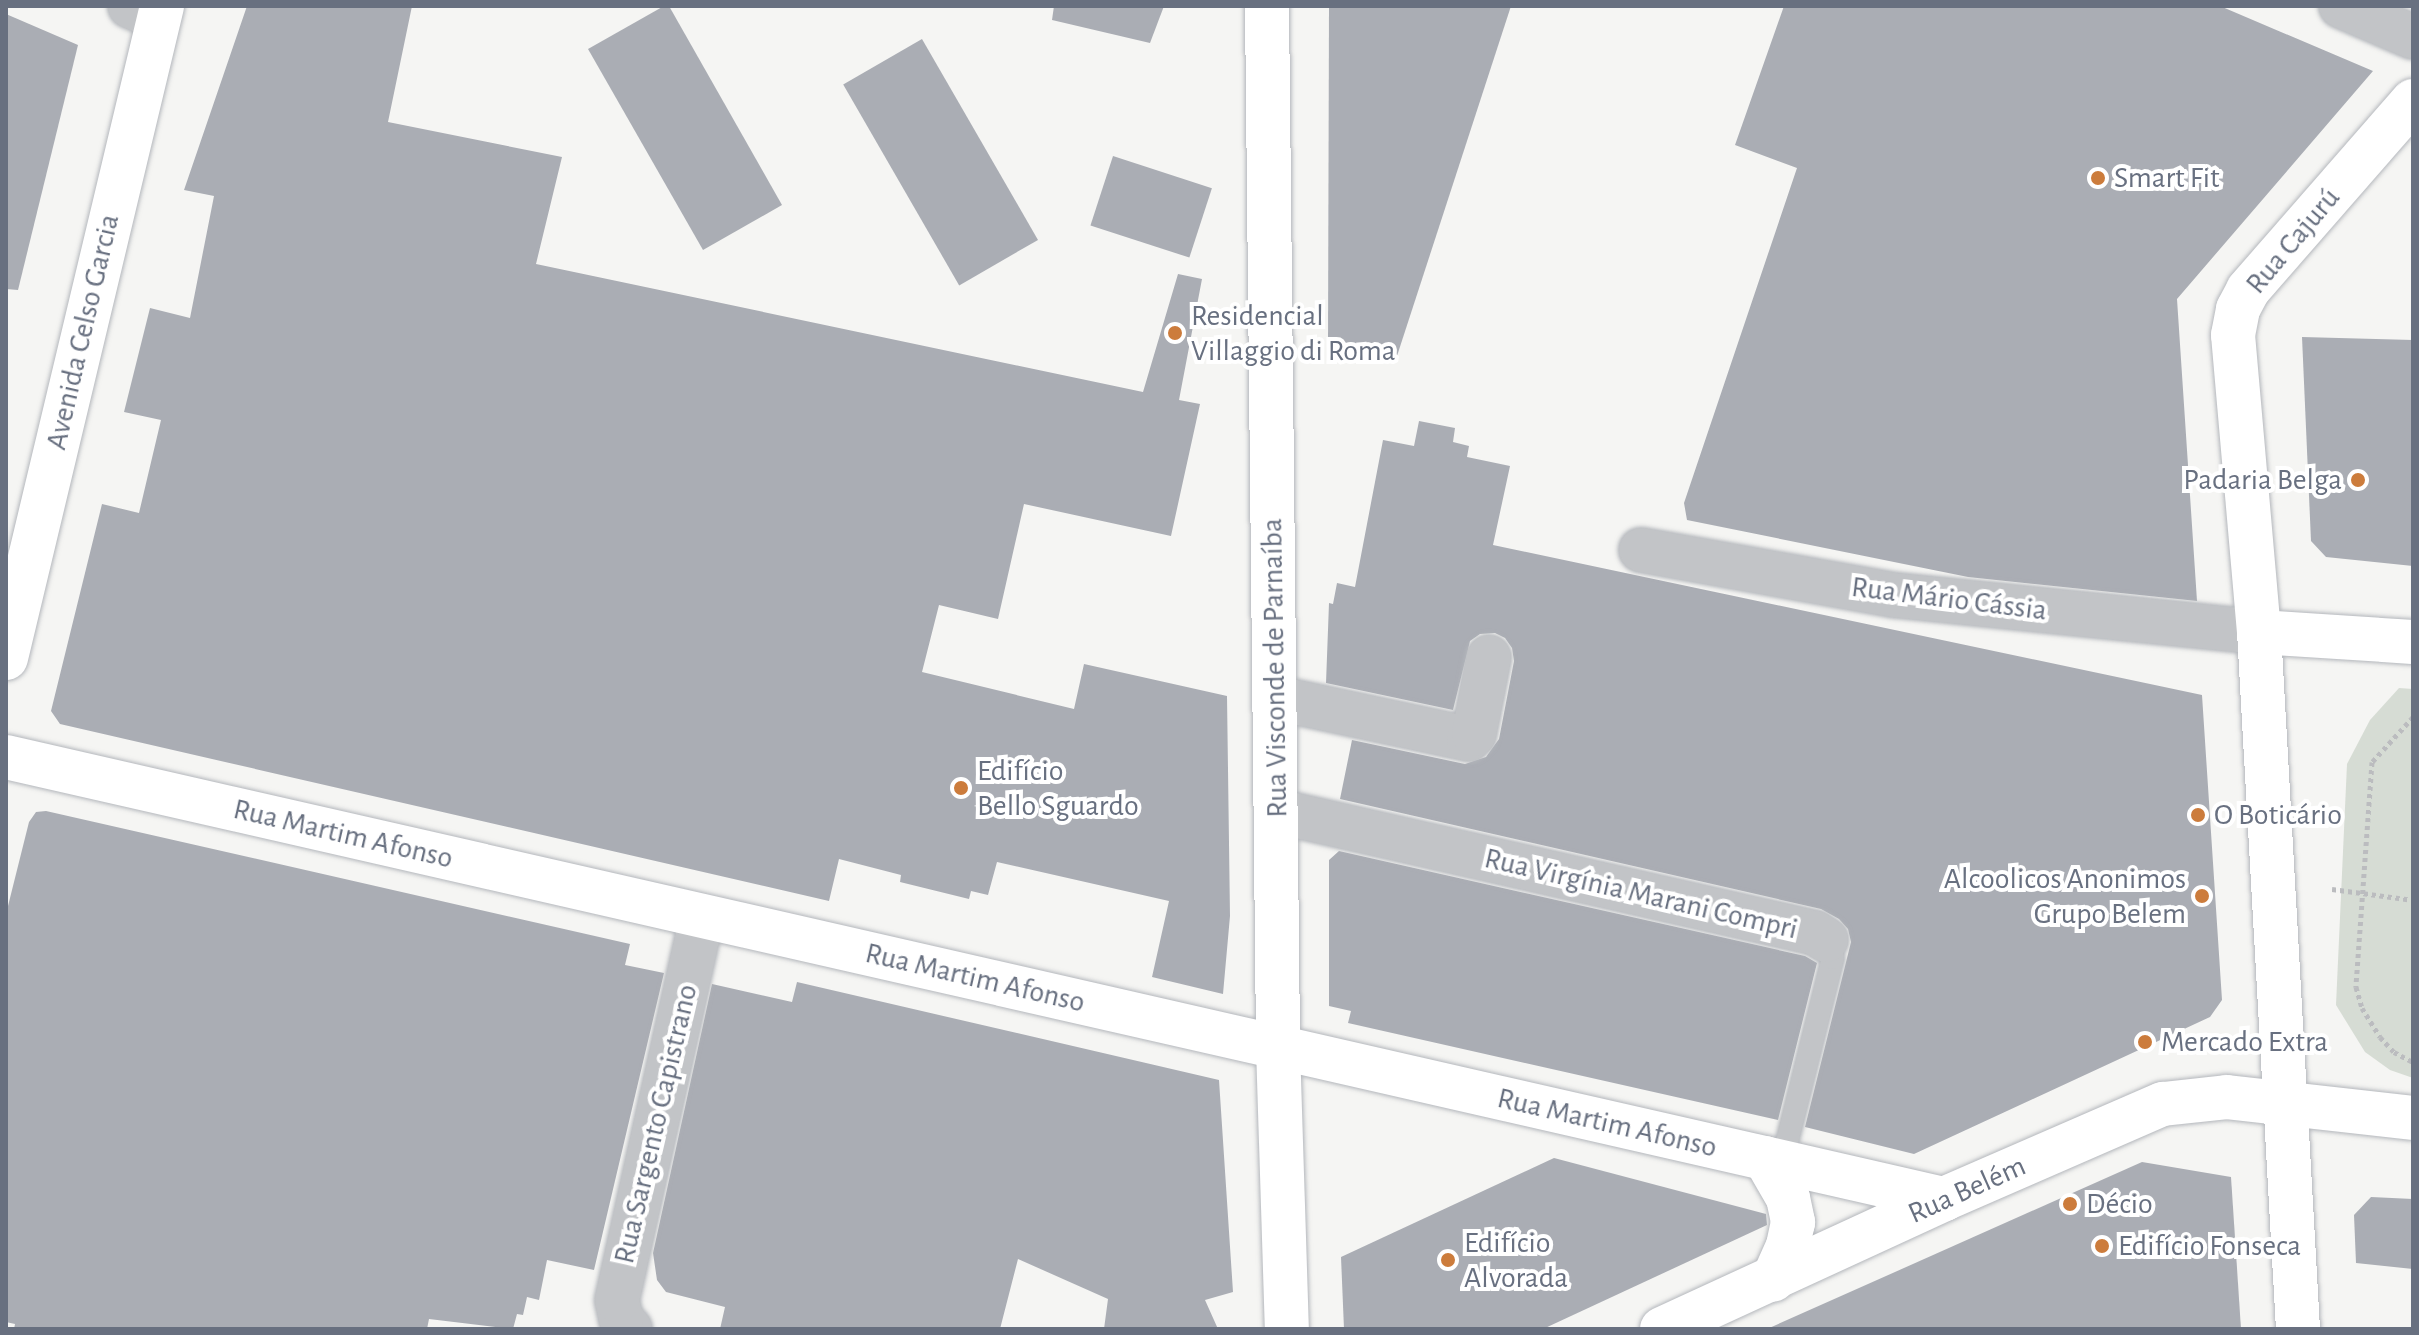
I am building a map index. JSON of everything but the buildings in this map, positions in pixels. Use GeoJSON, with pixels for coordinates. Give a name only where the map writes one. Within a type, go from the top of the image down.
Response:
{"type":"FeatureCollection","features":[{"type":"Feature","properties":{"kind":"street","name":"Rua Visconde de Parnaíba"},"geometry":{"type":"LineString","coordinates":[[1267,6],[1278,1047],[1287,1329]]}},
{"type":"Feature","properties":{"kind":"street"},"geometry":{"type":"LineString","coordinates":[[2341,6],[2413,37]]}},
{"type":"Feature","properties":{"kind":"street","name":"Avenida Celso Garcia"},"geometry":{"type":"LineString","coordinates":[[6,658],[150,10]]}},
{"type":"Feature","properties":{"kind":"street","name":"Rua Cajurú"},"geometry":{"type":"LineString","coordinates":[[2285,1103],[2259,632],[2233,335],[2238,309],[2248,290],[2413,101]]}},
{"type":"Feature","properties":{"kind":"street","name":"Rua Mário Cássia"},"geometry":{"type":"LineString","coordinates":[[1641,550],[1893,595],[2259,632]]}},
{"type":"Feature","properties":{"kind":"street"},"geometry":{"type":"LineString","coordinates":[[2259,632],[2413,642]]}},
{"type":"Feature","properties":{"kind":"street"},"geometry":{"type":"LineString","coordinates":[[1276,698],[1469,739],[1474,734],[1489,657]]}},
{"type":"Feature","properties":{"kind":"street","name":"Rua Martim Afonso"},"geometry":{"type":"LineString","coordinates":[[6,757],[1944,1199]]}},
{"type":"Feature","properties":{"kind":"street","name":"Rua Virgínia Marani Compri"},"geometry":{"type":"LineString","coordinates":[[1276,811],[1815,933],[1826,940]]}},
{"type":"Feature","properties":{"kind":"street","name":"Rua Sargento Capistrano"},"geometry":{"type":"LineString","coordinates":[[630,1329],[621,1319],[617,1300],[702,916]]}},
{"type":"Feature","properties":{"kind":"street","name":"Rua Belém"},"geometry":{"type":"LineString","coordinates":[[1662,1329],[1944,1199],[2163,1104],[2227,1097],[2413,1118]]}},
{"type":"Feature","properties":{"kind":"street"},"geometry":{"type":"LineString","coordinates":[[2285,1103],[2298,1329]]}},
{"type":"Feature","properties":{"kind":"street"},"geometry":{"type":"LineString","coordinates":[[1773,1280],[1788,1246],[1793,1222],[1774,1160]]}},
{"type":"Feature","properties":{"kind":"lane","name":"Rua Virgínia Marani Compri"},"geometry":{"type":"LineString","coordinates":[[1774,1160],[1833,958],[1826,940]]}},
{"type":"Feature","properties":{"kind":"path"},"geometry":{"type":"LineString","coordinates":[[2413,717],[2372,762],[2356,987],[2362,1008],[2387,1045],[2413,1062]]}},
{"type":"Feature","properties":{"kind":"path"},"geometry":{"type":"LineString","coordinates":[[2332,889],[2413,900]]}},
{"type":"Feature","properties":{"kind":"shaded area"},"geometry":{"type":"Polygon","coordinates":[[[2399,688],[2413,689],[2413,1078],[2390,1070],[2365,1052],[2336,1005],[2347,764],[2370,720],[2399,688]]]}},
{"type":"Feature","properties":{"kind":"place","name":"Smart Fit"},"geometry":{"type":"Point","coordinates":[2098,178]}},
{"type":"Feature","properties":{"kind":"place","name":"Residencial Villaggio di Roma"},"geometry":{"type":"Point","coordinates":[1175,333]}},
{"type":"Feature","properties":{"kind":"place","name":"Padaria Belga"},"geometry":{"type":"Point","coordinates":[2358,480]}},
{"type":"Feature","properties":{"kind":"place","name":"Edifício Bello Sguardo"},"geometry":{"type":"Point","coordinates":[961,788]}},
{"type":"Feature","properties":{"kind":"place","name":"O Boticário"},"geometry":{"type":"Point","coordinates":[2198,815]}},
{"type":"Feature","properties":{"kind":"place","name":"Alcoolicos Anonimos Grupo Belem"},"geometry":{"type":"Point","coordinates":[2202,896]}},
{"type":"Feature","properties":{"kind":"place","name":"Mercado Extra"},"geometry":{"type":"Point","coordinates":[2145,1042]}},
{"type":"Feature","properties":{"kind":"place","name":"Décio"},"geometry":{"type":"Point","coordinates":[2070,1204]}},
{"type":"Feature","properties":{"kind":"place","name":"Edifício Fonseca"},"geometry":{"type":"Point","coordinates":[2102,1246]}},
{"type":"Feature","properties":{"kind":"place","name":"Edifício Alvorada"},"geometry":{"type":"Point","coordinates":[1448,1260]}}]}
